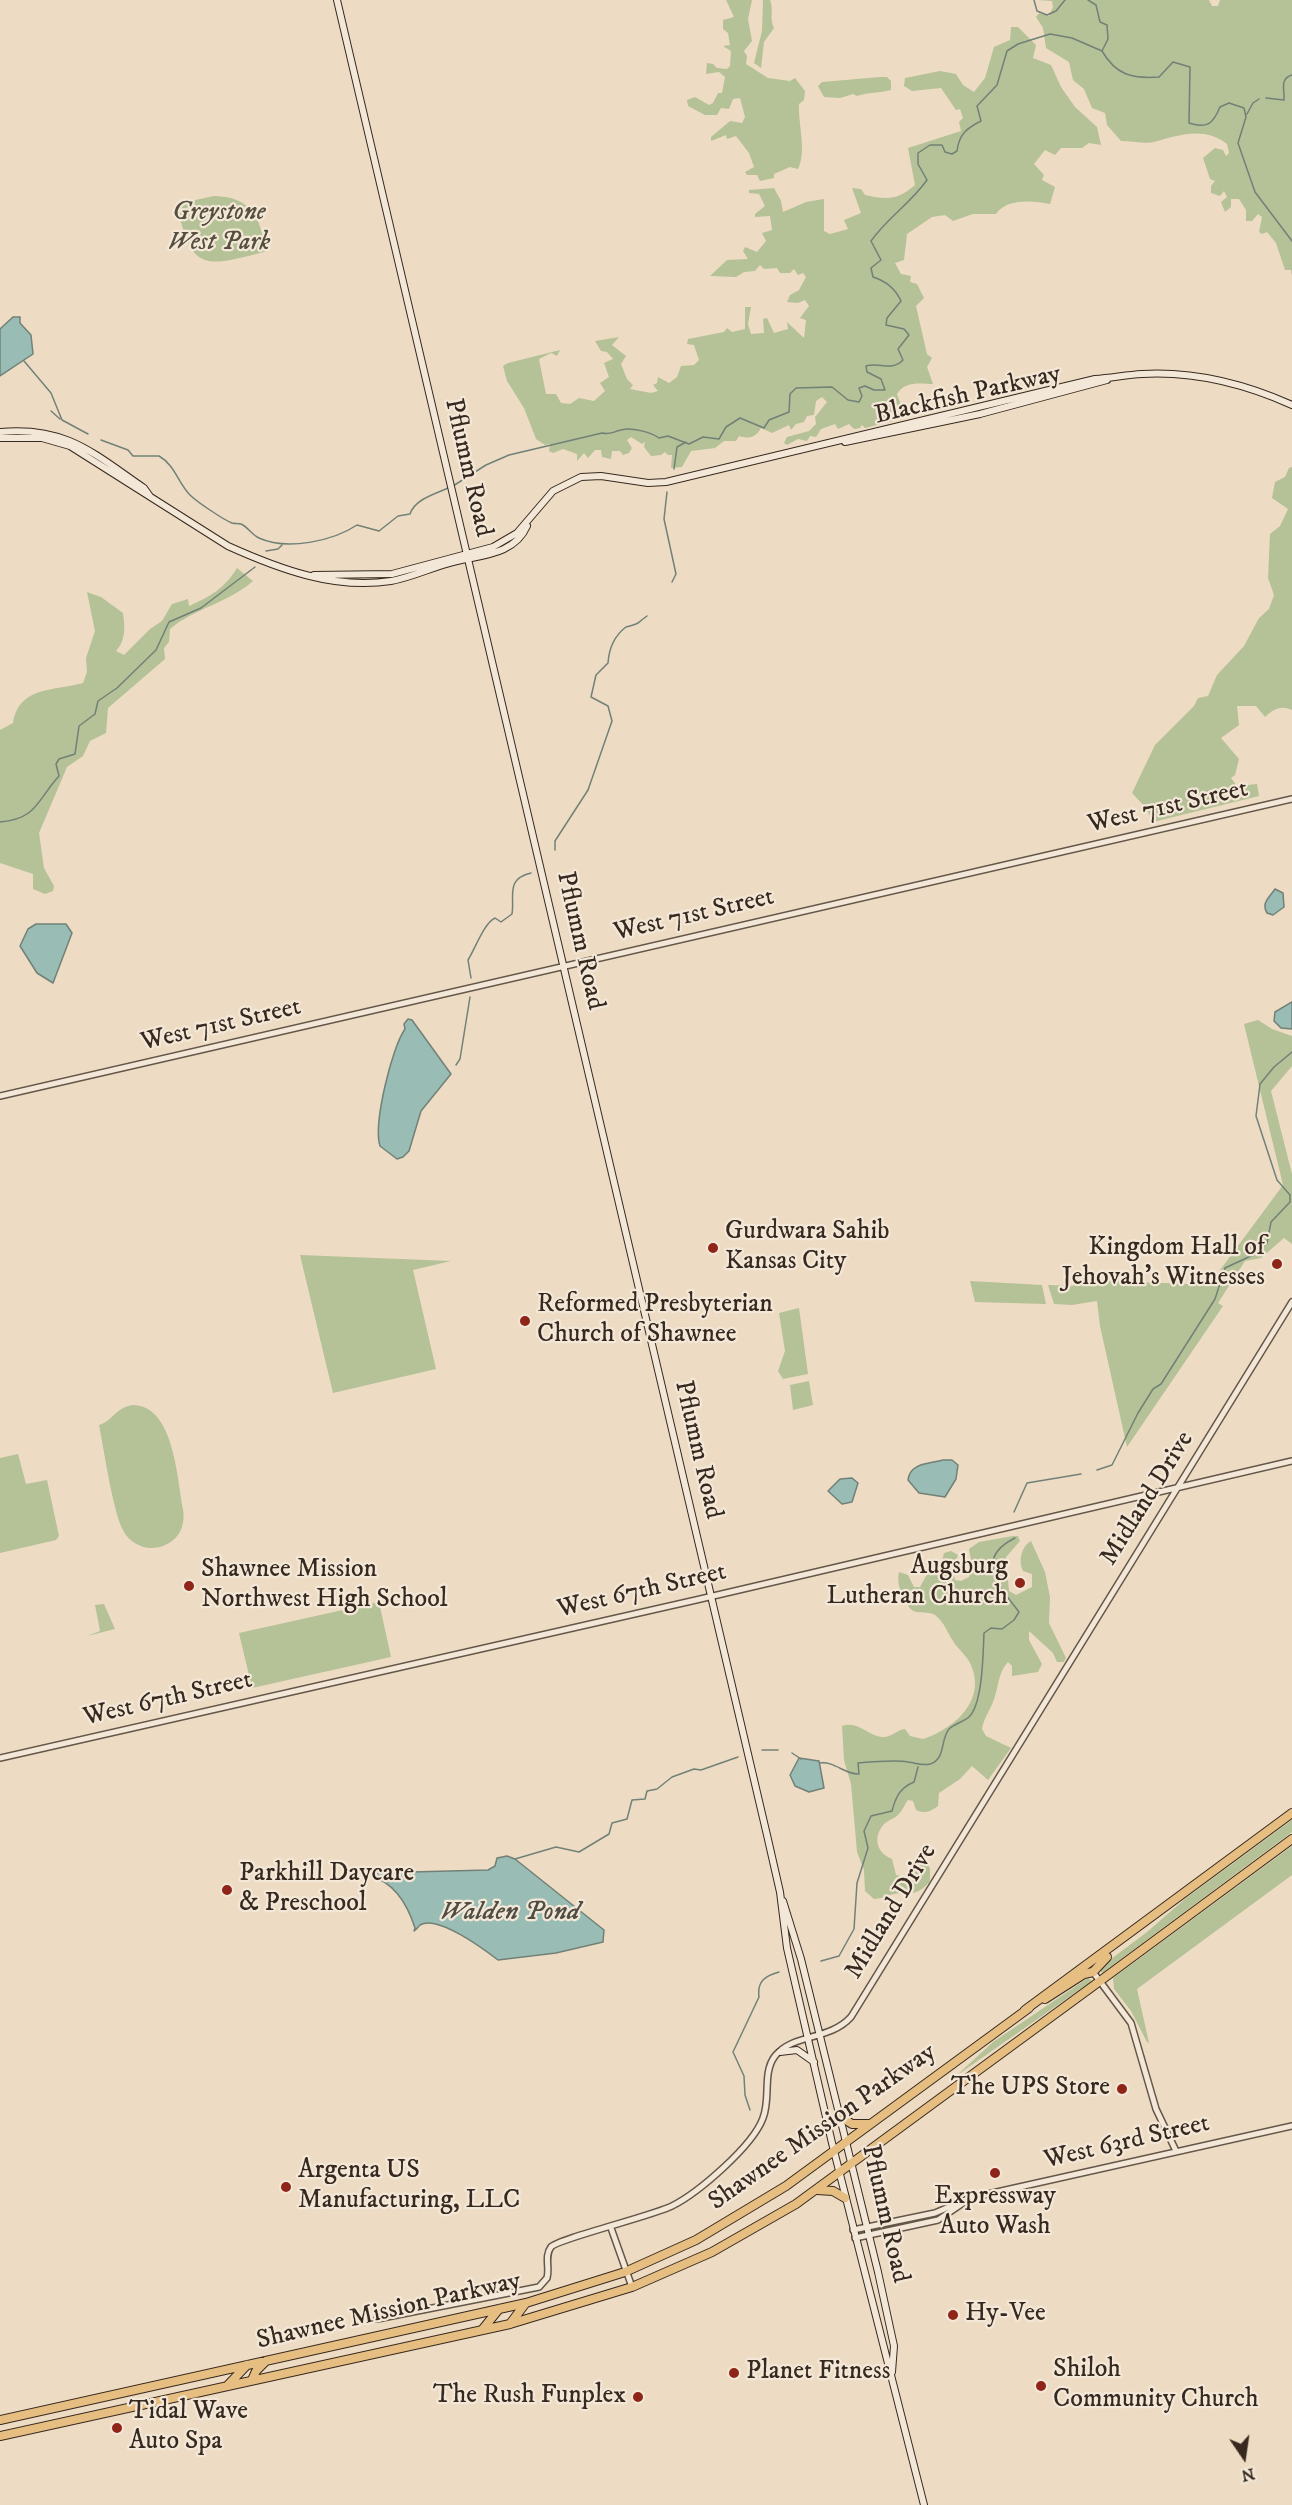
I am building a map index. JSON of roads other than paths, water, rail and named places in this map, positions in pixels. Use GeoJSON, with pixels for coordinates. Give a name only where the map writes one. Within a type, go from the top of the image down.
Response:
{"type":"FeatureCollection","features":[{"type":"Feature","properties":{"kind":"highway","name":"Shawnee Mission Parkway"},"geometry":{"type":"LineString","coordinates":[[0,2420],[526,2303],[625,2272],[696,2240],[834,2152],[1292,1813]]}},
{"type":"Feature","properties":{"kind":"highway","name":"Shawnee Mission Parkway"},"geometry":{"type":"LineString","coordinates":[[0,2436],[510,2324],[632,2287],[733,2241],[817,2190],[1292,1839]]}},
{"type":"Feature","properties":{"kind":"highway"},"geometry":{"type":"LineString","coordinates":[[1025,2010],[1084,1974],[1093,1972],[1097,1965],[1154,1915]]}},
{"type":"Feature","properties":{"kind":"highway"},"geometry":{"type":"LineString","coordinates":[[841,2117],[852,2124],[871,2124]]}},
{"type":"Feature","properties":{"kind":"highway"},"geometry":{"type":"LineString","coordinates":[[817,2190],[833,2191],[845,2198]]}},
{"type":"Feature","properties":{"kind":"highway"},"geometry":{"type":"LineString","coordinates":[[510,2324],[526,2303]]}},
{"type":"Feature","properties":{"kind":"highway"},"geometry":{"type":"LineString","coordinates":[[482,2330],[499,2309]]}},
{"type":"Feature","properties":{"kind":"highway"},"geometry":{"type":"LineString","coordinates":[[252,2380],[256,2371],[267,2360]]}},
{"type":"Feature","properties":{"kind":"highway"},"geometry":{"type":"LineString","coordinates":[[227,2386],[247,2365]]}},
{"type":"Feature","properties":{"kind":"main road","name":"Pflumm Road"},"geometry":{"type":"LineString","coordinates":[[337,0],[780,1892],[787,1948],[834,2152],[924,2505]]}},
{"type":"Feature","properties":{"kind":"main road","name":"Blackfish Parkway"},"geometry":{"type":"LineString","coordinates":[[87,451],[228,546],[256,558],[315,575],[392,574],[468,556],[503,543],[528,522],[553,491],[581,477],[601,476],[648,483],[666,482],[1095,380],[1141,374],[1203,377],[1258,391],[1292,405]]}},
{"type":"Feature","properties":{"kind":"main road"},"geometry":{"type":"LineString","coordinates":[[0,432],[25,430],[52,434],[87,451]]}},
{"type":"Feature","properties":{"kind":"main road"},"geometry":{"type":"LineString","coordinates":[[0,438],[42,438],[87,451]]}},
{"type":"Feature","properties":{"kind":"main road","name":"Pflumm Road"},"geometry":{"type":"LineString","coordinates":[[780,1892],[794,1932],[869,2235],[894,2346],[891,2373]]}},
{"type":"Feature","properties":{"kind":"main road"},"geometry":{"type":"LineString","coordinates":[[780,2052],[797,2050],[814,2062]]}},
{"type":"Feature","properties":{"kind":"street","name":"West 71st Street"},"geometry":{"type":"LineString","coordinates":[[0,1096],[1292,799]]}},
{"type":"Feature","properties":{"kind":"street","name":"Midland Drive"},"geometry":{"type":"LineString","coordinates":[[780,2052],[793,2043],[835,2031],[851,2017],[1292,1302]]}},
{"type":"Feature","properties":{"kind":"street","name":"West 67th Street"},"geometry":{"type":"LineString","coordinates":[[0,1758],[1292,1461]]}},
{"type":"Feature","properties":{"kind":"street"},"geometry":{"type":"LineString","coordinates":[[1093,1972],[1131,2024],[1156,2109],[1176,2151]]}},
{"type":"Feature","properties":{"kind":"street"},"geometry":{"type":"LineString","coordinates":[[377,2319],[539,2287],[548,2278],[548,2252],[555,2243],[611,2228],[670,2207],[683,2200],[742,2147],[764,2118],[768,2073],[771,2063],[780,2052]]}},
{"type":"Feature","properties":{"kind":"street","name":"West 63rd Street"},"geometry":{"type":"LineString","coordinates":[[853,2230],[935,2212],[970,2198],[1292,2126]]}},
{"type":"Feature","properties":{"kind":"street","name":"West 63rd Street"},"geometry":{"type":"LineString","coordinates":[[855,2238],[938,2220],[970,2198]]}},
{"type":"Feature","properties":{"kind":"street"},"geometry":{"type":"LineString","coordinates":[[611,2228],[632,2287]]}},
{"type":"Feature","properties":{"kind":"water"},"geometry":{"type":"Polygon","coordinates":[[[13,317],[20,317],[20,323],[31,335],[33,354],[0,376],[0,329],[13,317]]]}},
{"type":"Feature","properties":{"kind":"water"},"geometry":{"type":"Polygon","coordinates":[[[1275,889],[1283,893],[1284,907],[1273,915],[1267,913],[1265,906],[1275,889]]]}},
{"type":"Feature","properties":{"kind":"water"},"geometry":{"type":"Polygon","coordinates":[[[36,924],[66,924],[72,933],[53,983],[37,973],[20,946],[28,929],[36,924]]]}},
{"type":"Feature","properties":{"kind":"water"},"geometry":{"type":"Polygon","coordinates":[[[1292,1002],[1292,1029],[1281,1028],[1274,1021],[1275,1012],[1292,1002]]]}},
{"type":"Feature","properties":{"kind":"water"},"geometry":{"type":"Polygon","coordinates":[[[408,1019],[412,1020],[451,1074],[421,1111],[409,1151],[397,1159],[380,1146],[379,1121],[390,1068],[405,1029],[404,1024],[408,1019]]]}},
{"type":"Feature","properties":{"kind":"water"},"geometry":{"type":"Polygon","coordinates":[[[952,1460],[958,1465],[956,1479],[945,1497],[919,1493],[908,1480],[909,1474],[916,1467],[952,1460]]]}},
{"type":"Feature","properties":{"kind":"water"},"geometry":{"type":"Polygon","coordinates":[[[852,1478],[858,1483],[852,1502],[842,1504],[828,1491],[840,1479],[852,1478]]]}},
{"type":"Feature","properties":{"kind":"water"},"geometry":{"type":"Polygon","coordinates":[[[799,1758],[819,1761],[824,1788],[809,1792],[795,1786],[790,1775],[799,1758]]]}},
{"type":"Feature","properties":{"kind":"water","name":"Walden Pond"},"geometry":{"type":"Polygon","coordinates":[[[507,1856],[515,1859],[604,1930],[603,1942],[556,1953],[498,1960],[460,1935],[438,1924],[420,1925],[414,1931],[412,1920],[399,1896],[387,1884],[371,1876],[373,1873],[488,1870],[495,1866],[497,1858],[507,1856]]]}},
{"type":"Feature","properties":{"kind":"waterway"},"geometry":{"type":"LineString","coordinates":[[1034,0],[1037,11],[1047,15],[1056,11],[1065,0]]}},
{"type":"Feature","properties":{"kind":"waterway"},"geometry":{"type":"LineString","coordinates":[[1088,0],[1096,5],[1100,22],[1107,25],[1108,39],[1102,51],[1119,70],[1133,76],[1159,77],[1173,62],[1190,67],[1189,123],[1209,124],[1220,107],[1229,103],[1244,108],[1246,117],[1238,143],[1255,192],[1292,241]]}},
{"type":"Feature","properties":{"kind":"waterway"},"geometry":{"type":"LineString","coordinates":[[453,486],[486,465],[509,455],[602,433],[625,429],[635,430],[659,438],[668,436],[689,444],[703,437],[719,439],[726,427],[740,418],[764,428],[769,420],[789,412],[790,394],[796,388],[832,387],[848,400],[859,402],[862,396],[859,388],[865,386],[874,390],[885,390],[881,379],[867,372],[866,366],[899,364],[903,360],[898,349],[909,335],[904,329],[886,325],[887,318],[901,301],[890,286],[873,277],[871,268],[881,260],[871,241],[927,180],[918,164],[918,153],[930,145],[942,145],[945,152],[952,154],[957,151],[964,132],[981,121],[977,106],[997,85],[1007,51],[1018,44],[1050,34],[1072,38],[1102,51]]}},
{"type":"Feature","properties":{"kind":"waterway"},"geometry":{"type":"LineString","coordinates":[[1266,98],[1284,100],[1284,82],[1292,75]]}},
{"type":"Feature","properties":{"kind":"waterway"},"geometry":{"type":"LineString","coordinates":[[1247,114],[1253,103],[1259,99]]}},
{"type":"Feature","properties":{"kind":"waterway"},"geometry":{"type":"LineString","coordinates":[[24,361],[51,393],[62,420],[88,434]]}},
{"type":"Feature","properties":{"kind":"waterway"},"geometry":{"type":"LineString","coordinates":[[51,411],[60,419]]}},
{"type":"Feature","properties":{"kind":"waterway"},"geometry":{"type":"LineString","coordinates":[[101,440],[128,450],[133,456],[159,456],[173,469],[190,495],[204,506],[232,523],[243,525],[259,538],[283,544],[323,540],[357,525],[379,531],[398,516],[410,514],[416,504],[448,488]]}},
{"type":"Feature","properties":{"kind":"waterway"},"geometry":{"type":"LineString","coordinates":[[674,469],[677,447],[686,442]]}},
{"type":"Feature","properties":{"kind":"waterway"},"geometry":{"type":"LineString","coordinates":[[667,492],[664,519],[676,574],[672,582]]}},
{"type":"Feature","properties":{"kind":"waterway"},"geometry":{"type":"LineString","coordinates":[[266,551],[278,549],[283,544]]}},
{"type":"Feature","properties":{"kind":"waterway"},"geometry":{"type":"LineString","coordinates":[[0,822],[22,817],[35,807],[59,776],[56,764],[59,759],[75,754],[79,726],[95,714],[98,701],[117,688],[156,650],[169,622],[201,608],[255,567]]}},
{"type":"Feature","properties":{"kind":"waterway"},"geometry":{"type":"LineString","coordinates":[[555,850],[555,841],[588,790],[612,721],[608,706],[591,697],[596,675],[608,663],[611,647],[618,634],[647,616]]}},
{"type":"Feature","properties":{"kind":"waterway"},"geometry":{"type":"LineString","coordinates":[[471,978],[468,960],[483,931],[495,918],[501,922],[512,914],[514,884],[523,876],[531,873]]}},
{"type":"Feature","properties":{"kind":"waterway"},"geometry":{"type":"LineString","coordinates":[[456,1065],[460,1059],[470,997]]}},
{"type":"Feature","properties":{"kind":"waterway"},"geometry":{"type":"LineString","coordinates":[[1097,1470],[1112,1465],[1138,1413],[1153,1389],[1161,1384],[1215,1299],[1225,1268],[1255,1254],[1267,1243],[1271,1222],[1290,1202],[1290,1195],[1277,1180],[1256,1116],[1260,1084],[1274,1067],[1292,1052]]}},
{"type":"Feature","properties":{"kind":"waterway"},"geometry":{"type":"LineString","coordinates":[[1014,1512],[1027,1483],[1081,1474]]}},
{"type":"Feature","properties":{"kind":"waterway"},"geometry":{"type":"LineString","coordinates":[[820,1763],[859,1774],[858,1763],[897,1761],[927,1765],[935,1762],[941,1754],[946,1733],[969,1717],[974,1710],[980,1690],[984,1633],[991,1628],[1002,1629],[1014,1620],[1019,1612],[998,1583],[993,1564],[995,1555],[1002,1546],[1015,1538]]}},
{"type":"Feature","properties":{"kind":"waterway"},"geometry":{"type":"LineString","coordinates":[[762,1750],[778,1750]]}},
{"type":"Feature","properties":{"kind":"waterway"},"geometry":{"type":"LineString","coordinates":[[792,1753],[801,1759]]}},
{"type":"Feature","properties":{"kind":"waterway"},"geometry":{"type":"LineString","coordinates":[[515,1859],[556,1847],[579,1852],[609,1834],[612,1823],[627,1819],[632,1800],[645,1799],[647,1791],[657,1789],[672,1777],[738,1757]]}},
{"type":"Feature","properties":{"kind":"waterway"},"geometry":{"type":"LineString","coordinates":[[821,1961],[839,1956],[854,1929],[857,1883],[868,1848],[864,1831],[871,1816],[892,1811],[899,1793],[914,1782],[918,1767]]}},
{"type":"Feature","properties":{"kind":"waterway"},"geometry":{"type":"LineString","coordinates":[[750,2110],[745,2095],[744,2076],[733,2052],[759,1997],[761,1983],[766,1977],[779,1972]]}},
{"type":"Feature","properties":{"kind":"place","name":"Gurdwara Sahib Kansas City"},"geometry":{"type":"Point","coordinates":[713,1248]}},
{"type":"Feature","properties":{"kind":"place","name":"Kingdom Hall of Jehovah's Witnesses"},"geometry":{"type":"Point","coordinates":[1277,1264]}},
{"type":"Feature","properties":{"kind":"place","name":"Reformed Presbyterian Church of Shawnee"},"geometry":{"type":"Point","coordinates":[525,1321]}},
{"type":"Feature","properties":{"kind":"place","name":"Augsburg Lutheran Church"},"geometry":{"type":"Point","coordinates":[1020,1583]}},
{"type":"Feature","properties":{"kind":"place","name":"Shawnee Mission Northwest High School"},"geometry":{"type":"Point","coordinates":[189,1586]}},
{"type":"Feature","properties":{"kind":"place","name":"Parkhill Daycare & Preschool"},"geometry":{"type":"Point","coordinates":[227,1890]}},
{"type":"Feature","properties":{"kind":"place","name":"The UPS Store"},"geometry":{"type":"Point","coordinates":[1122,2089]}},
{"type":"Feature","properties":{"kind":"place","name":"Expressway Auto Wash"},"geometry":{"type":"Point","coordinates":[995,2173]}},
{"type":"Feature","properties":{"kind":"place","name":"Argenta US Manufacturing, LLC"},"geometry":{"type":"Point","coordinates":[286,2187]}},
{"type":"Feature","properties":{"kind":"place","name":"Hy-Vee"},"geometry":{"type":"Point","coordinates":[953,2315]}},
{"type":"Feature","properties":{"kind":"place","name":"Planet Fitness"},"geometry":{"type":"Point","coordinates":[734,2373]}},
{"type":"Feature","properties":{"kind":"place","name":"Shiloh Community Church"},"geometry":{"type":"Point","coordinates":[1041,2386]}},
{"type":"Feature","properties":{"kind":"place","name":"The Rush Funplex"},"geometry":{"type":"Point","coordinates":[638,2397]}},
{"type":"Feature","properties":{"kind":"place","name":"Tidal Wave Auto Spa"},"geometry":{"type":"Point","coordinates":[117,2428]}},
{"type":"Feature","properties":{"kind":"park label","name":"Greystone West Park"},"geometry":{"type":"Point","coordinates":[219,229]}}]}
